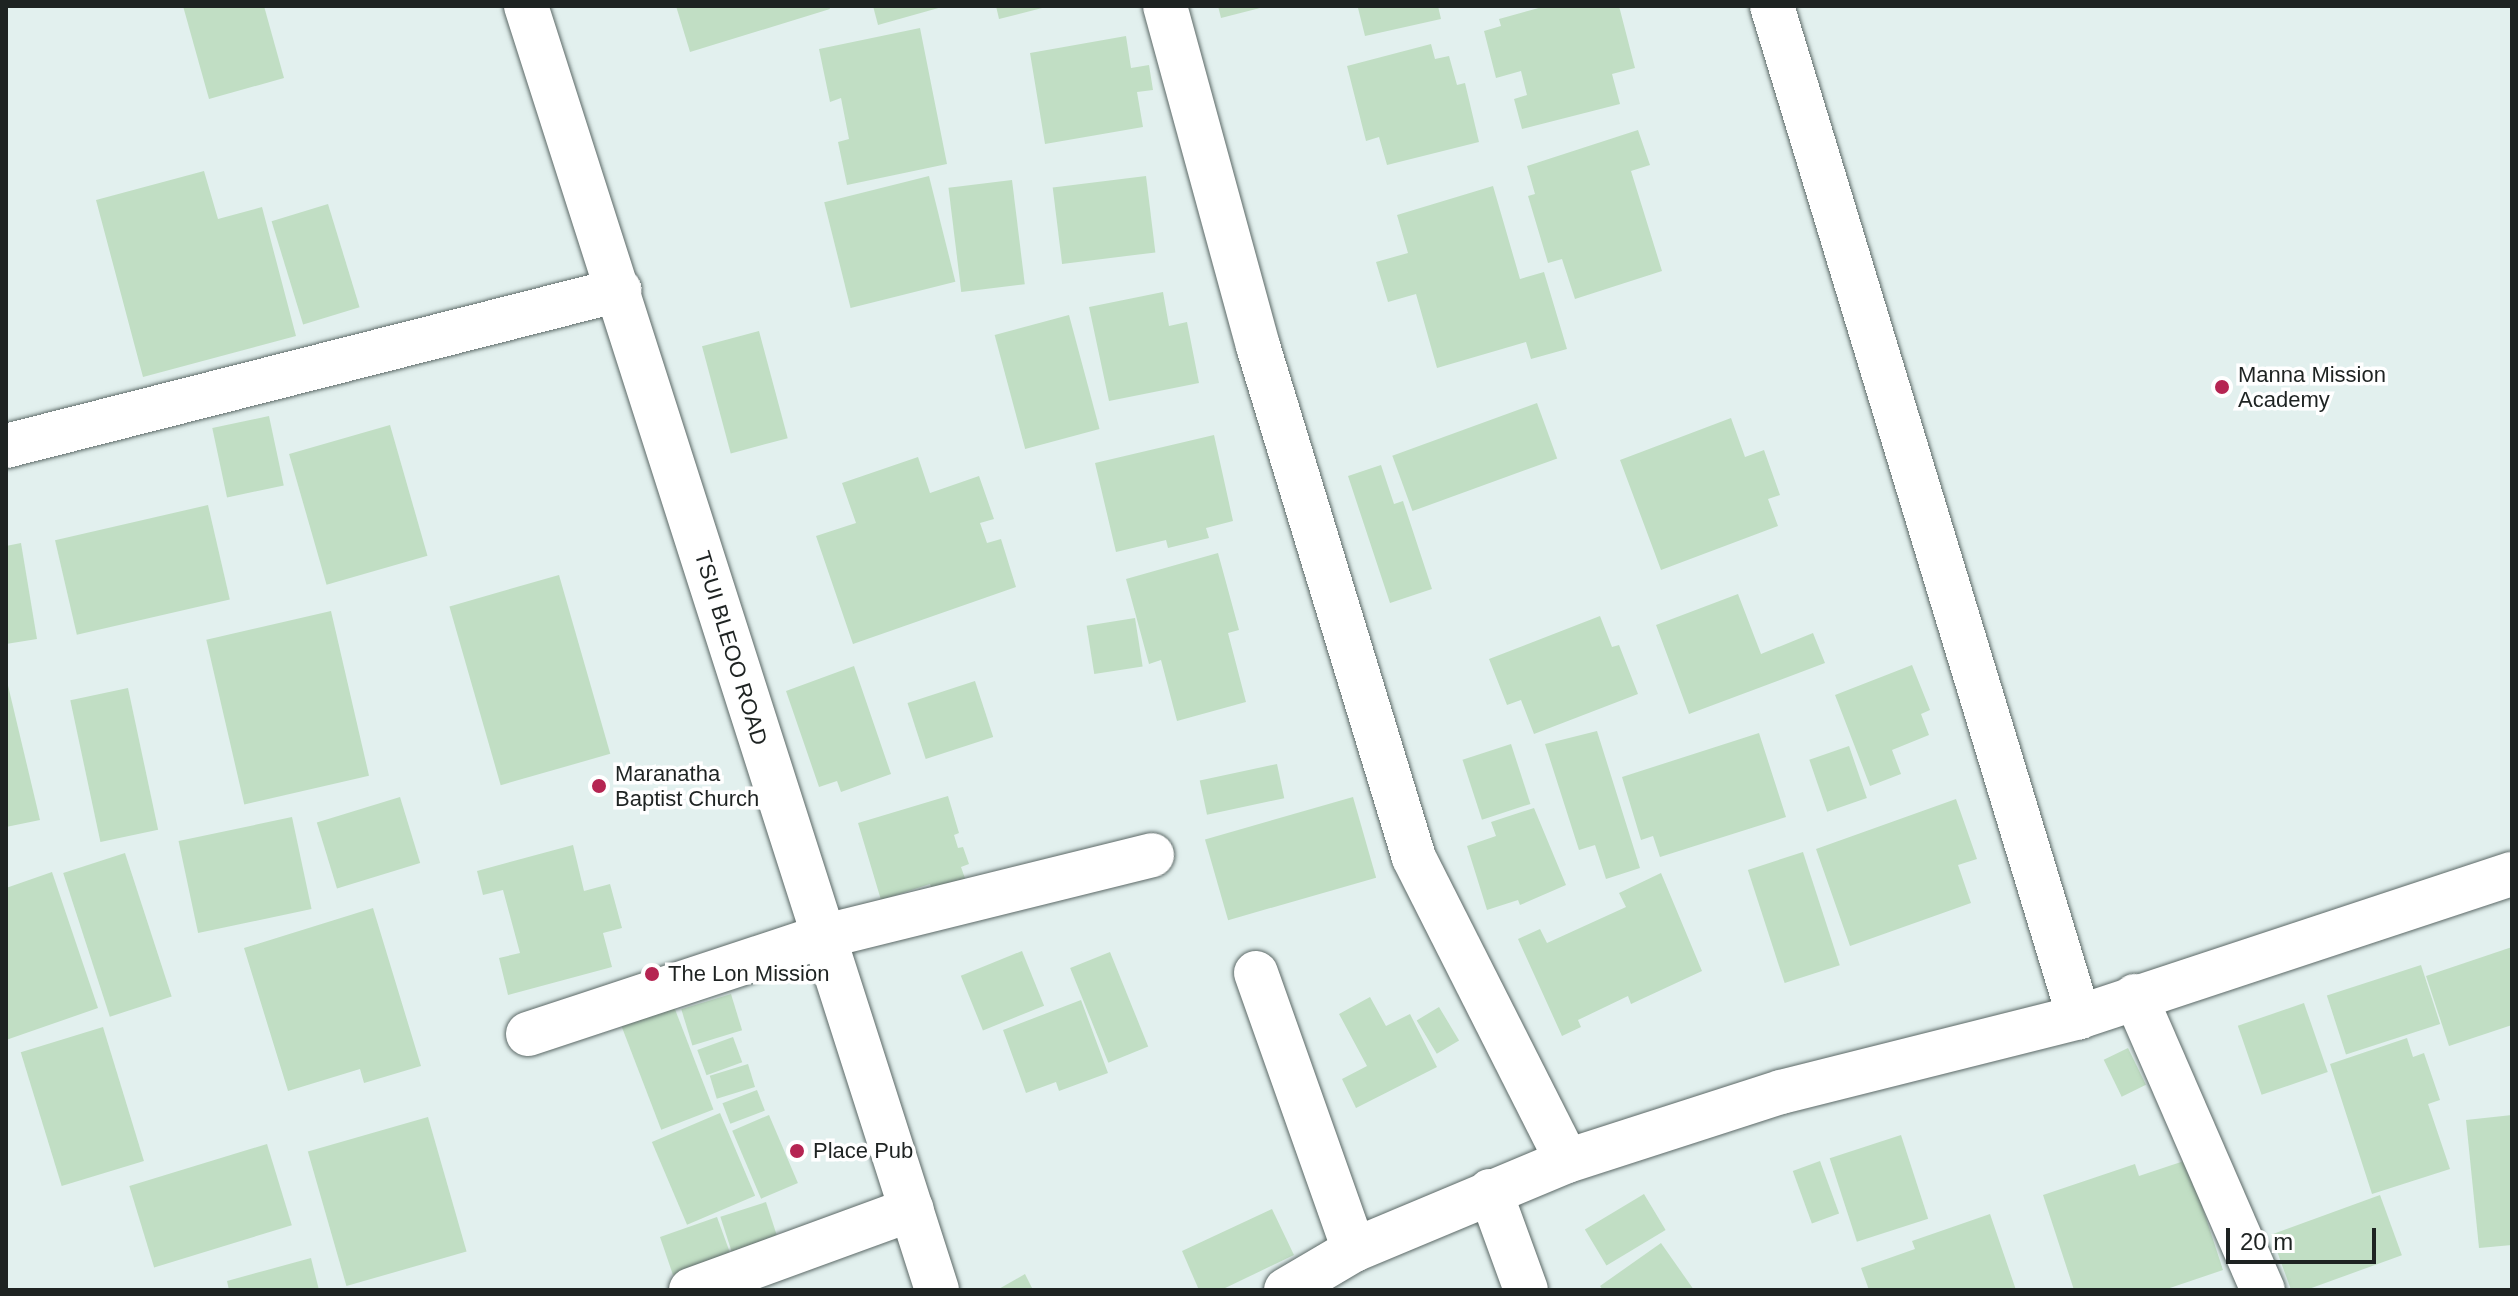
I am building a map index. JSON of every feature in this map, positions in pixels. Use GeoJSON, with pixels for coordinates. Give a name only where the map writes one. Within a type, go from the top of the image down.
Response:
{"type":"FeatureCollection","features":[{"type":"Feature","properties":{"kind":"street","name":"TSUI BLEOO ROAD"},"geometry":{"type":"LineString","coordinates":[[526,6],[619,290],[821,937],[937,1290]]}},
{"type":"Feature","properties":{"kind":"street"},"geometry":{"type":"LineString","coordinates":[[1165,6],[1258,346],[1414,858],[1567,1161]]}},
{"type":"Feature","properties":{"kind":"street"},"geometry":{"type":"LineString","coordinates":[[1772,6],[2079,1017]]}},
{"type":"Feature","properties":{"kind":"street"},"geometry":{"type":"LineString","coordinates":[[6,446],[619,290]]}},
{"type":"Feature","properties":{"kind":"street"},"geometry":{"type":"LineString","coordinates":[[528,1034],[821,937],[1152,855]]}},
{"type":"Feature","properties":{"kind":"street"},"geometry":{"type":"LineString","coordinates":[[1286,1290],[1354,1250],[1567,1161],[1781,1092],[2079,1017],[2512,874]]}},
{"type":"Feature","properties":{"kind":"street"},"geometry":{"type":"LineString","coordinates":[[1256,973],[1354,1250]]}},
{"type":"Feature","properties":{"kind":"street"},"geometry":{"type":"LineString","coordinates":[[2135,996],[2263,1290]]}},
{"type":"Feature","properties":{"kind":"street"},"geometry":{"type":"LineString","coordinates":[[1490,1191],[1526,1290]]}},
{"type":"Feature","properties":{"kind":"street"},"geometry":{"type":"LineString","coordinates":[[691,1290],[912,1209]]}},
{"type":"Feature","properties":{"kind":"building"},"geometry":{"type":"Polygon","coordinates":[[[183,6],[264,6],[284,78],[209,99],[183,6]]]}},
{"type":"Feature","properties":{"kind":"building"},"geometry":{"type":"Polygon","coordinates":[[[676,6],[829,6],[830,9],[690,52],[676,6]]]}},
{"type":"Feature","properties":{"kind":"building"},"geometry":{"type":"Polygon","coordinates":[[[873,6],[942,6],[942,7],[878,25],[873,6]]]}},
{"type":"Feature","properties":{"kind":"building"},"geometry":{"type":"Polygon","coordinates":[[[996,6],[1046,6],[1046,7],[999,19],[996,6]]]}},
{"type":"Feature","properties":{"kind":"building"},"geometry":{"type":"Polygon","coordinates":[[[1218,6],[1264,6],[1264,7],[1221,18],[1218,6]]]}},
{"type":"Feature","properties":{"kind":"building"},"geometry":{"type":"Polygon","coordinates":[[[1438,6],[1441,19],[1365,36],[1358,8],[1438,6]]]}},
{"type":"Feature","properties":{"kind":"building"},"geometry":{"type":"Polygon","coordinates":[[[1546,6],[1619,6],[1635,68],[1612,74],[1620,104],[1522,129],[1514,99],[1527,95],[1521,71],[1496,78],[1484,31],[1501,26],[1499,19],[1546,6]]]}},
{"type":"Feature","properties":{"kind":"building"},"geometry":{"type":"Polygon","coordinates":[[[920,28],[947,164],[847,185],[838,142],[849,139],[841,98],[830,102],[819,49],[920,28]]]}},
{"type":"Feature","properties":{"kind":"building"},"geometry":{"type":"Polygon","coordinates":[[[1126,36],[1131,68],[1149,65],[1153,90],[1137,92],[1143,127],[1045,144],[1030,53],[1126,36]]]}},
{"type":"Feature","properties":{"kind":"building"},"geometry":{"type":"Polygon","coordinates":[[[1431,44],[1435,59],[1449,56],[1457,85],[1465,83],[1479,142],[1387,165],[1379,137],[1366,141],[1347,66],[1431,44]]]}},
{"type":"Feature","properties":{"kind":"building"},"geometry":{"type":"Polygon","coordinates":[[[1638,130],[1650,165],[1631,171],[1662,271],[1575,299],[1562,259],[1548,263],[1528,196],[1535,194],[1527,166],[1638,130]]]}},
{"type":"Feature","properties":{"kind":"building"},"geometry":{"type":"Polygon","coordinates":[[[204,171],[218,219],[262,207],[296,336],[143,377],[96,200],[204,171]]]}},
{"type":"Feature","properties":{"kind":"building"},"geometry":{"type":"Polygon","coordinates":[[[929,176],[955,282],[851,308],[824,202],[929,176]]]}},
{"type":"Feature","properties":{"kind":"building"},"geometry":{"type":"Polygon","coordinates":[[[1146,176],[1155,252],[1062,264],[1053,187],[1146,176]]]}},
{"type":"Feature","properties":{"kind":"building"},"geometry":{"type":"Polygon","coordinates":[[[1012,180],[1025,284],[961,292],[948,188],[1012,180]]]}},
{"type":"Feature","properties":{"kind":"building"},"geometry":{"type":"Polygon","coordinates":[[[1493,186],[1520,279],[1544,272],[1567,349],[1531,359],[1526,342],[1437,368],[1416,294],[1388,302],[1376,262],[1408,253],[1397,215],[1493,186]]]}},
{"type":"Feature","properties":{"kind":"building"},"geometry":{"type":"Polygon","coordinates":[[[328,204],[360,307],[303,325],[272,221],[328,204]]]}},
{"type":"Feature","properties":{"kind":"building"},"geometry":{"type":"Polygon","coordinates":[[[1163,292],[1169,326],[1187,322],[1199,383],[1109,401],[1089,307],[1163,292]]]}},
{"type":"Feature","properties":{"kind":"building"},"geometry":{"type":"Polygon","coordinates":[[[1069,315],[1100,429],[1025,449],[995,335],[1069,315]]]}},
{"type":"Feature","properties":{"kind":"building"},"geometry":{"type":"Polygon","coordinates":[[[759,331],[788,438],[731,453],[702,346],[759,331]]]}},
{"type":"Feature","properties":{"kind":"building"},"geometry":{"type":"Polygon","coordinates":[[[1537,403],[1557,458],[1412,511],[1392,456],[1537,403]]]}},
{"type":"Feature","properties":{"kind":"building"},"geometry":{"type":"Polygon","coordinates":[[[269,416],[284,485],[227,498],[212,428],[269,416]]]}},
{"type":"Feature","properties":{"kind":"building"},"geometry":{"type":"Polygon","coordinates":[[[1731,418],[1745,457],[1764,450],[1780,495],[1768,499],[1778,526],[1661,570],[1620,460],[1731,418]]]}},
{"type":"Feature","properties":{"kind":"building"},"geometry":{"type":"Polygon","coordinates":[[[390,425],[427,556],[327,585],[289,454],[390,425]]]}},
{"type":"Feature","properties":{"kind":"building"},"geometry":{"type":"Polygon","coordinates":[[[1214,435],[1233,521],[1206,528],[1209,538],[1168,548],[1166,540],[1116,552],[1095,463],[1214,435]]]}},
{"type":"Feature","properties":{"kind":"building"},"geometry":{"type":"Polygon","coordinates":[[[918,457],[930,493],[979,476],[994,519],[980,523],[987,543],[1001,539],[1016,587],[853,644],[816,536],[856,523],[842,483],[918,457]]]}},
{"type":"Feature","properties":{"kind":"building"},"geometry":{"type":"Polygon","coordinates":[[[1381,465],[1394,504],[1403,501],[1432,589],[1390,603],[1348,476],[1381,465]]]}},
{"type":"Feature","properties":{"kind":"building"},"geometry":{"type":"Polygon","coordinates":[[[208,505],[230,600],[77,635],[55,540],[208,505]]]}},
{"type":"Feature","properties":{"kind":"building"},"geometry":{"type":"Polygon","coordinates":[[[21,543],[37,639],[6,644],[6,546],[21,543]]]}},
{"type":"Feature","properties":{"kind":"building"},"geometry":{"type":"Polygon","coordinates":[[[1218,553],[1239,630],[1228,633],[1246,702],[1177,721],[1161,660],[1149,664],[1126,579],[1218,553]]]}},
{"type":"Feature","properties":{"kind":"building"},"geometry":{"type":"Polygon","coordinates":[[[559,575],[610,754],[501,785],[449,606],[559,575]]]}},
{"type":"Feature","properties":{"kind":"building"},"geometry":{"type":"Polygon","coordinates":[[[1738,594],[1761,654],[1813,633],[1825,663],[1689,714],[1656,625],[1738,594]]]}},
{"type":"Feature","properties":{"kind":"building"},"geometry":{"type":"Polygon","coordinates":[[[331,611],[369,776],[244,804],[206,640],[331,611]]]}},
{"type":"Feature","properties":{"kind":"building"},"geometry":{"type":"Polygon","coordinates":[[[1600,616],[1612,647],[1619,645],[1638,694],[1534,734],[1521,700],[1507,705],[1489,659],[1600,616]]]}},
{"type":"Feature","properties":{"kind":"building"},"geometry":{"type":"Polygon","coordinates":[[[1135,618],[1143,666],[1094,674],[1087,626],[1135,618]]]}},
{"type":"Feature","properties":{"kind":"building"},"geometry":{"type":"Polygon","coordinates":[[[1912,665],[1930,710],[1921,714],[1929,735],[1892,750],[1901,774],[1870,786],[1835,695],[1912,665]]]}},
{"type":"Feature","properties":{"kind":"building"},"geometry":{"type":"Polygon","coordinates":[[[854,666],[891,774],[841,792],[837,781],[819,787],[786,691],[854,666]]]}},
{"type":"Feature","properties":{"kind":"building"},"geometry":{"type":"Polygon","coordinates":[[[6,677],[40,820],[6,827],[6,677]]]}},
{"type":"Feature","properties":{"kind":"building"},"geometry":{"type":"Polygon","coordinates":[[[975,681],[993,737],[926,759],[907,703],[975,681]]]}},
{"type":"Feature","properties":{"kind":"building"},"geometry":{"type":"Polygon","coordinates":[[[128,688],[158,830],[100,842],[70,700],[128,688]]]}},
{"type":"Feature","properties":{"kind":"building"},"geometry":{"type":"Polygon","coordinates":[[[1597,731],[1640,868],[1606,879],[1595,845],[1579,850],[1545,744],[1597,731]]]}},
{"type":"Feature","properties":{"kind":"building"},"geometry":{"type":"Polygon","coordinates":[[[1759,733],[1786,817],[1660,857],[1653,836],[1641,840],[1622,777],[1759,733]]]}},
{"type":"Feature","properties":{"kind":"building"},"geometry":{"type":"Polygon","coordinates":[[[1511,744],[1530,804],[1482,820],[1462,760],[1511,744]]]}},
{"type":"Feature","properties":{"kind":"building"},"geometry":{"type":"Polygon","coordinates":[[[1849,746],[1867,798],[1827,812],[1809,760],[1849,746]]]}},
{"type":"Feature","properties":{"kind":"building"},"geometry":{"type":"Polygon","coordinates":[[[1277,764],[1284,798],[1207,815],[1200,780],[1277,764]]]}},
{"type":"Feature","properties":{"kind":"building"},"geometry":{"type":"Polygon","coordinates":[[[948,796],[959,833],[954,835],[958,848],[963,847],[969,864],[961,867],[966,881],[932,891],[930,884],[881,900],[858,823],[948,796]]]}},
{"type":"Feature","properties":{"kind":"building"},"geometry":{"type":"Polygon","coordinates":[[[400,797],[420,863],[337,888],[317,822],[400,797]]]}},
{"type":"Feature","properties":{"kind":"building"},"geometry":{"type":"Polygon","coordinates":[[[1353,797],[1376,878],[1228,920],[1205,839],[1353,797]]]}},
{"type":"Feature","properties":{"kind":"building"},"geometry":{"type":"Polygon","coordinates":[[[1956,799],[1977,859],[1958,865],[1971,903],[1850,946],[1816,849],[1956,799]]]}},
{"type":"Feature","properties":{"kind":"building"},"geometry":{"type":"Polygon","coordinates":[[[1534,808],[1566,885],[1520,905],[1518,900],[1487,910],[1467,846],[1496,836],[1491,822],[1534,808]]]}},
{"type":"Feature","properties":{"kind":"building"},"geometry":{"type":"Polygon","coordinates":[[[292,817],[312,909],[198,933],[179,841],[292,817]]]}},
{"type":"Feature","properties":{"kind":"building"},"geometry":{"type":"Polygon","coordinates":[[[573,845],[584,891],[610,884],[622,928],[603,933],[612,967],[508,995],[499,958],[520,953],[503,890],[483,895],[477,871],[573,845]]]}},
{"type":"Feature","properties":{"kind":"building"},"geometry":{"type":"Polygon","coordinates":[[[1803,852],[1840,965],[1785,983],[1748,870],[1803,852]]]}},
{"type":"Feature","properties":{"kind":"building"},"geometry":{"type":"Polygon","coordinates":[[[125,853],[172,997],[110,1017],[63,873],[125,853]]]}},
{"type":"Feature","properties":{"kind":"building"},"geometry":{"type":"Polygon","coordinates":[[[52,872],[98,1008],[6,1040],[6,888],[52,872]]]}},
{"type":"Feature","properties":{"kind":"building"},"geometry":{"type":"Polygon","coordinates":[[[1661,873],[1702,971],[1631,1004],[1628,996],[1578,1020],[1581,1027],[1562,1036],[1518,939],[1540,929],[1547,943],[1626,907],[1619,893],[1661,873]]]}},
{"type":"Feature","properties":{"kind":"building"},"geometry":{"type":"Polygon","coordinates":[[[373,908],[421,1066],[364,1083],[360,1069],[288,1091],[244,948],[373,908]]]}},
{"type":"Feature","properties":{"kind":"building"},"geometry":{"type":"Polygon","coordinates":[[[2512,947],[2512,1025],[2449,1046],[2426,976],[2512,947]]]}},
{"type":"Feature","properties":{"kind":"building"},"geometry":{"type":"Polygon","coordinates":[[[1022,951],[1044,1006],[983,1030],[961,976],[1022,951]]]}},
{"type":"Feature","properties":{"kind":"building"},"geometry":{"type":"Polygon","coordinates":[[[1110,952],[1148,1047],[1108,1063],[1070,968],[1110,952]]]}},
{"type":"Feature","properties":{"kind":"building"},"geometry":{"type":"Polygon","coordinates":[[[2421,965],[2440,1024],[2346,1055],[2327,996],[2421,965]]]}},
{"type":"Feature","properties":{"kind":"building"},"geometry":{"type":"Polygon","coordinates":[[[668,991],[714,1110],[661,1130],[616,1011],[668,991]]]}},
{"type":"Feature","properties":{"kind":"building"},"geometry":{"type":"Polygon","coordinates":[[[731,994],[742,1030],[692,1046],[681,1009],[731,994]]]}},
{"type":"Feature","properties":{"kind":"building"},"geometry":{"type":"Polygon","coordinates":[[[1370,997],[1386,1026],[1410,1014],[1437,1067],[1356,1108],[1342,1079],[1367,1066],[1339,1014],[1370,997]]]}},
{"type":"Feature","properties":{"kind":"building"},"geometry":{"type":"Polygon","coordinates":[[[1081,1000],[1108,1073],[1059,1091],[1056,1082],[1026,1093],[1003,1030],[1081,1000]]]}},
{"type":"Feature","properties":{"kind":"building"},"geometry":{"type":"Polygon","coordinates":[[[2304,1003],[2328,1072],[2262,1095],[2238,1026],[2304,1003]]]}},
{"type":"Feature","properties":{"kind":"building"},"geometry":{"type":"Polygon","coordinates":[[[1439,1007],[1459,1040],[1437,1054],[1417,1020],[1439,1007]]]}},
{"type":"Feature","properties":{"kind":"building"},"geometry":{"type":"Polygon","coordinates":[[[103,1027],[144,1161],[62,1186],[21,1052],[103,1027]]]}},
{"type":"Feature","properties":{"kind":"building"},"geometry":{"type":"Polygon","coordinates":[[[733,1037],[742,1062],[707,1075],[697,1050],[733,1037]]]}},
{"type":"Feature","properties":{"kind":"building"},"geometry":{"type":"Polygon","coordinates":[[[2407,1038],[2413,1057],[2424,1053],[2440,1100],[2428,1104],[2450,1169],[2372,1194],[2330,1064],[2407,1038]]]}},
{"type":"Feature","properties":{"kind":"building"},"geometry":{"type":"Polygon","coordinates":[[[2128,1048],[2146,1085],[2122,1097],[2104,1060],[2128,1048]]]}},
{"type":"Feature","properties":{"kind":"building"},"geometry":{"type":"Polygon","coordinates":[[[748,1064],[755,1087],[717,1099],[710,1076],[748,1064]]]}},
{"type":"Feature","properties":{"kind":"building"},"geometry":{"type":"Polygon","coordinates":[[[757,1090],[765,1111],[730,1124],[722,1103],[757,1090]]]}},
{"type":"Feature","properties":{"kind":"building"},"geometry":{"type":"Polygon","coordinates":[[[720,1113],[755,1196],[687,1225],[652,1142],[720,1113]]]}},
{"type":"Feature","properties":{"kind":"building"},"geometry":{"type":"Polygon","coordinates":[[[769,1115],[798,1183],[761,1199],[732,1131],[769,1115]]]}},
{"type":"Feature","properties":{"kind":"building"},"geometry":{"type":"Polygon","coordinates":[[[2512,1115],[2512,1245],[2479,1248],[2466,1120],[2512,1115]]]}},
{"type":"Feature","properties":{"kind":"building"},"geometry":{"type":"Polygon","coordinates":[[[428,1117],[467,1252],[346,1286],[308,1151],[428,1117]]]}},
{"type":"Feature","properties":{"kind":"building"},"geometry":{"type":"Polygon","coordinates":[[[1901,1135],[1928,1219],[1857,1242],[1830,1158],[1901,1135]]]}},
{"type":"Feature","properties":{"kind":"building"},"geometry":{"type":"Polygon","coordinates":[[[267,1144],[292,1225],[154,1267],[129,1186],[267,1144]]]}},
{"type":"Feature","properties":{"kind":"building"},"geometry":{"type":"Polygon","coordinates":[[[2187,1160],[2223,1270],[2164,1290],[2074,1290],[2043,1195],[2135,1164],[2139,1176],[2187,1160]]]}},
{"type":"Feature","properties":{"kind":"building"},"geometry":{"type":"Polygon","coordinates":[[[1820,1161],[1839,1214],[1812,1224],[1793,1171],[1820,1161]]]}},
{"type":"Feature","properties":{"kind":"building"},"geometry":{"type":"Polygon","coordinates":[[[1644,1194],[1666,1230],[1606,1266],[1585,1230],[1644,1194]]]}},
{"type":"Feature","properties":{"kind":"building"},"geometry":{"type":"Polygon","coordinates":[[[2380,1195],[2402,1255],[2306,1290],[2291,1290],[2271,1235],[2380,1195]]]}},
{"type":"Feature","properties":{"kind":"building"},"geometry":{"type":"Polygon","coordinates":[[[766,1202],[779,1241],[733,1256],[720,1217],[766,1202]]]}},
{"type":"Feature","properties":{"kind":"building"},"geometry":{"type":"Polygon","coordinates":[[[1272,1209],[1294,1255],[1221,1290],[1199,1290],[1182,1251],[1272,1209]]]}},
{"type":"Feature","properties":{"kind":"building"},"geometry":{"type":"Polygon","coordinates":[[[1990,1214],[2016,1290],[1869,1290],[1861,1268],[1915,1249],[1912,1241],[1990,1214]]]}},
{"type":"Feature","properties":{"kind":"building"},"geometry":{"type":"Polygon","coordinates":[[[717,1217],[733,1261],[673,1275],[660,1237],[717,1217]]]}},
{"type":"Feature","properties":{"kind":"building"},"geometry":{"type":"Polygon","coordinates":[[[1661,1243],[1694,1290],[1603,1290],[1600,1286],[1661,1243]]]}},
{"type":"Feature","properties":{"kind":"building"},"geometry":{"type":"Polygon","coordinates":[[[311,1258],[319,1290],[229,1290],[227,1281],[311,1258]]]}},
{"type":"Feature","properties":{"kind":"building"},"geometry":{"type":"Polygon","coordinates":[[[1025,1274],[1033,1290],[997,1290],[1025,1274]]]}},
{"type":"Feature","properties":{"kind":"place","name":"Manna Mission Academy"},"geometry":{"type":"Point","coordinates":[2222,387]}},
{"type":"Feature","properties":{"kind":"place","name":"Maranatha Baptist Church"},"geometry":{"type":"Point","coordinates":[599,786]}},
{"type":"Feature","properties":{"kind":"place","name":"The Lon Mission"},"geometry":{"type":"Point","coordinates":[652,974]}},
{"type":"Feature","properties":{"kind":"place","name":"Place Pub"},"geometry":{"type":"Point","coordinates":[797,1151]}}]}
